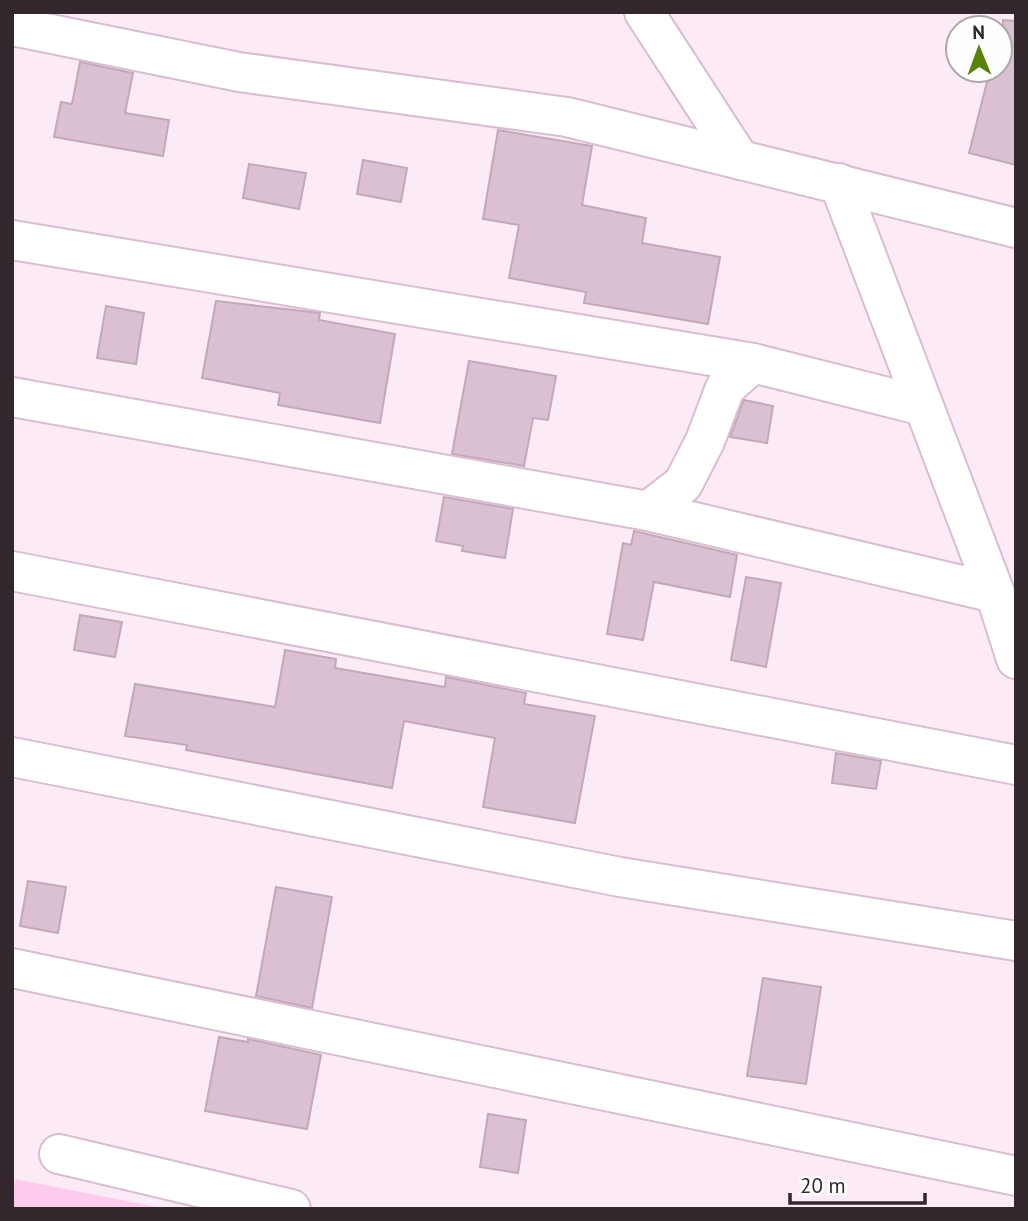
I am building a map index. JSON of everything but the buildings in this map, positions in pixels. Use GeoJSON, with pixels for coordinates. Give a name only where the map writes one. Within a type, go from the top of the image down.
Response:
{"type":"FeatureCollection","features":[{"type":"Feature","properties":{"kind":"street"},"geometry":{"type":"LineString","coordinates":[[644,12],[740,160]]}},
{"type":"Feature","properties":{"kind":"street"},"geometry":{"type":"LineString","coordinates":[[12,26],[239,72],[567,117],[1016,228]]}},
{"type":"Feature","properties":{"kind":"street"},"geometry":{"type":"LineString","coordinates":[[839,183],[995,593],[1016,659]]}},
{"type":"Feature","properties":{"kind":"street"},"geometry":{"type":"LineString","coordinates":[[12,240],[753,363],[923,406]]}},
{"type":"Feature","properties":{"kind":"street"},"geometry":{"type":"LineString","coordinates":[[648,511],[683,484],[705,442],[725,388],[753,363]]}},
{"type":"Feature","properties":{"kind":"street"},"geometry":{"type":"LineString","coordinates":[[12,397],[648,511],[995,593]]}},
{"type":"Feature","properties":{"kind":"street"},"geometry":{"type":"LineString","coordinates":[[12,571],[1016,765]]}},
{"type":"Feature","properties":{"kind":"street"},"geometry":{"type":"LineString","coordinates":[[12,757],[620,877],[1016,941]]}},
{"type":"Feature","properties":{"kind":"street"},"geometry":{"type":"LineString","coordinates":[[12,968],[1016,1176]]}},
{"type":"Feature","properties":{"kind":"street"},"geometry":{"type":"LineString","coordinates":[[59,1154],[291,1209]]}},
{"type":"Feature","properties":{"kind":"shaded area"},"geometry":{"type":"Polygon","coordinates":[[[15,1179],[167,1209],[12,1209],[15,1179]]]}}]}
